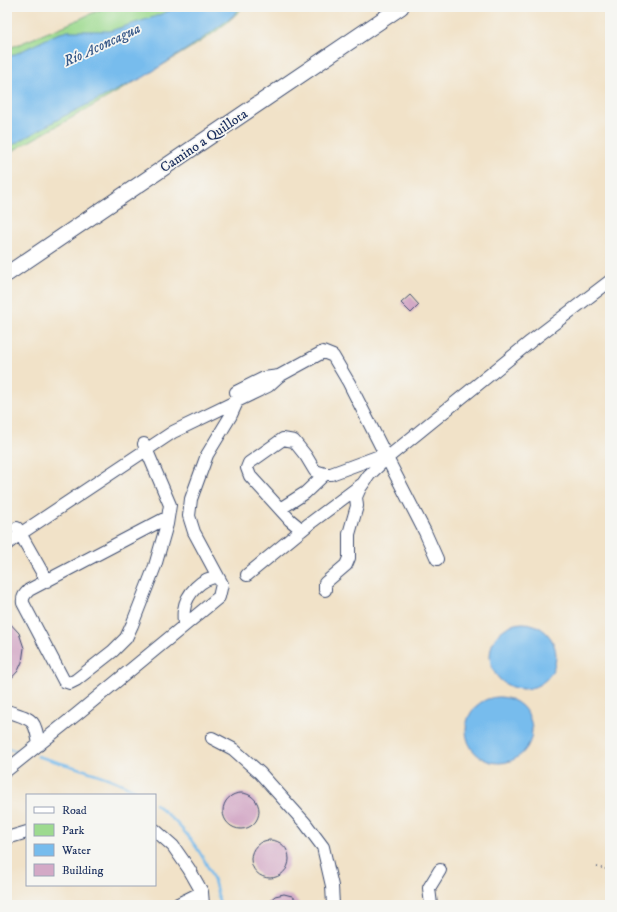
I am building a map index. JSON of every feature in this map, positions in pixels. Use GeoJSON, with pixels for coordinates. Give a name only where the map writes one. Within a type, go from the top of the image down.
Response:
{"type":"FeatureCollection","features":[{"type":"Feature","properties":{"kind":"main road","name":"Camino a Quillota"},"geometry":{"type":"LineString","coordinates":[[7,274],[401,7]]}},
{"type":"Feature","properties":{"kind":"lane"},"geometry":{"type":"LineString","coordinates":[[325,590],[325,583],[346,565],[349,558],[349,534],[357,506],[356,497],[369,475],[386,456],[610,281]]}},
{"type":"Feature","properties":{"kind":"lane"},"geometry":{"type":"LineString","coordinates":[[146,446],[268,386],[279,376],[323,352],[333,356],[349,383],[425,532],[436,559]]}},
{"type":"Feature","properties":{"kind":"lane"},"geometry":{"type":"LineString","coordinates":[[7,544],[15,532],[146,446],[183,419],[264,378],[279,376]]}},
{"type":"Feature","properties":{"kind":"lane"},"geometry":{"type":"LineString","coordinates":[[7,770],[219,597],[222,584],[194,532],[189,516],[191,499],[207,455],[238,400],[243,388]]}},
{"type":"Feature","properties":{"kind":"lane"},"geometry":{"type":"LineString","coordinates":[[302,530],[290,520],[250,476],[247,468],[249,463],[283,439],[294,441],[306,456],[315,471],[325,474],[331,474],[386,456]]}},
{"type":"Feature","properties":{"kind":"lane"},"geometry":{"type":"LineString","coordinates":[[146,446],[170,505],[168,517],[155,566],[126,638],[113,651],[70,683],[64,681],[23,603],[26,593],[47,580],[168,517]]}},
{"type":"Feature","properties":{"kind":"lane"},"geometry":{"type":"LineString","coordinates":[[280,509],[305,494],[325,474]]}},
{"type":"Feature","properties":{"kind":"lane"},"geometry":{"type":"LineString","coordinates":[[247,575],[302,530],[364,483]]}},
{"type":"Feature","properties":{"kind":"lane"},"geometry":{"type":"LineString","coordinates":[[15,532],[47,580]]}},
{"type":"Feature","properties":{"kind":"lane"},"geometry":{"type":"LineString","coordinates":[[184,626],[184,609],[190,595],[200,583],[210,577],[218,577]]}},
{"type":"Feature","properties":{"kind":"lane"},"geometry":{"type":"LineString","coordinates":[[7,711],[31,720],[36,728],[38,745]]}},
{"type":"Feature","properties":{"kind":"lane"},"geometry":{"type":"LineString","coordinates":[[212,738],[234,749],[260,773],[305,823],[323,847],[332,886],[333,905]]}},
{"type":"Feature","properties":{"kind":"lane"},"geometry":{"type":"LineString","coordinates":[[156,831],[173,846],[189,869],[202,892],[203,905]]}},
{"type":"Feature","properties":{"kind":"lane"},"geometry":{"type":"LineString","coordinates":[[7,838],[26,832]]}},
{"type":"Feature","properties":{"kind":"lane"},"geometry":{"type":"LineString","coordinates":[[430,905],[429,888],[440,870]]}},
{"type":"Feature","properties":{"kind":"lane"},"geometry":{"type":"LineString","coordinates":[[176,905],[202,892]]}},
{"type":"Feature","properties":{"kind":"path"},"geometry":{"type":"LineString","coordinates":[[597,867],[610,870]]}},
{"type":"Feature","properties":{"kind":"green space"},"geometry":{"type":"Polygon","coordinates":[[[106,7],[243,7],[217,31],[197,44],[127,86],[7,154],[7,49],[106,7]]]}},
{"type":"Feature","properties":{"kind":"water","name":"Río Aconcagua"},"geometry":{"type":"Polygon","coordinates":[[[178,7],[240,7],[233,16],[202,39],[144,77],[64,116],[7,148],[7,58],[57,34],[68,31],[110,31],[154,17],[178,7]]]}},
{"type":"Feature","properties":{"kind":"water"},"geometry":{"type":"Polygon","coordinates":[[[516,623],[530,623],[542,628],[551,637],[556,649],[554,669],[547,680],[530,689],[516,689],[504,684],[495,675],[490,663],[490,649],[495,637],[504,628],[516,623]]]}},
{"type":"Feature","properties":{"kind":"water"},"geometry":{"type":"Polygon","coordinates":[[[493,697],[505,697],[517,702],[527,712],[532,724],[530,743],[517,758],[505,763],[493,763],[481,758],[471,748],[466,736],[466,724],[471,712],[481,702],[493,697]]]}},
{"type":"Feature","properties":{"kind":"building"},"geometry":{"type":"Polygon","coordinates":[[[410,295],[419,305],[411,313],[401,303],[410,295]]]}},
{"type":"Feature","properties":{"kind":"building"},"geometry":{"type":"Polygon","coordinates":[[[7,620],[19,633],[24,648],[22,662],[18,671],[7,683],[7,620]]]}},
{"type":"Feature","properties":{"kind":"building"},"geometry":{"type":"Polygon","coordinates":[[[245,793],[254,798],[258,804],[258,818],[254,824],[245,829],[237,829],[228,824],[224,818],[223,807],[228,798],[234,794],[245,793]]]}},
{"type":"Feature","properties":{"kind":"building"},"geometry":{"type":"Polygon","coordinates":[[[266,840],[274,840],[281,843],[286,848],[289,859],[286,870],[281,875],[274,878],[266,878],[259,875],[254,870],[251,863],[251,855],[254,848],[259,843],[266,840]]]}},
{"type":"Feature","properties":{"kind":"building"},"geometry":{"type":"Polygon","coordinates":[[[284,894],[292,896],[300,905],[267,905],[275,896],[284,894]]]}},
{"type":"Feature","properties":{"kind":"waterway"},"geometry":{"type":"LineString","coordinates":[[7,748],[20,752]]}},
{"type":"Feature","properties":{"kind":"waterway"},"geometry":{"type":"LineString","coordinates":[[37,756],[106,777],[142,794]]}},
{"type":"Feature","properties":{"kind":"waterway"},"geometry":{"type":"LineString","coordinates":[[156,805],[174,820],[197,848],[214,881],[220,905]]}}]}
